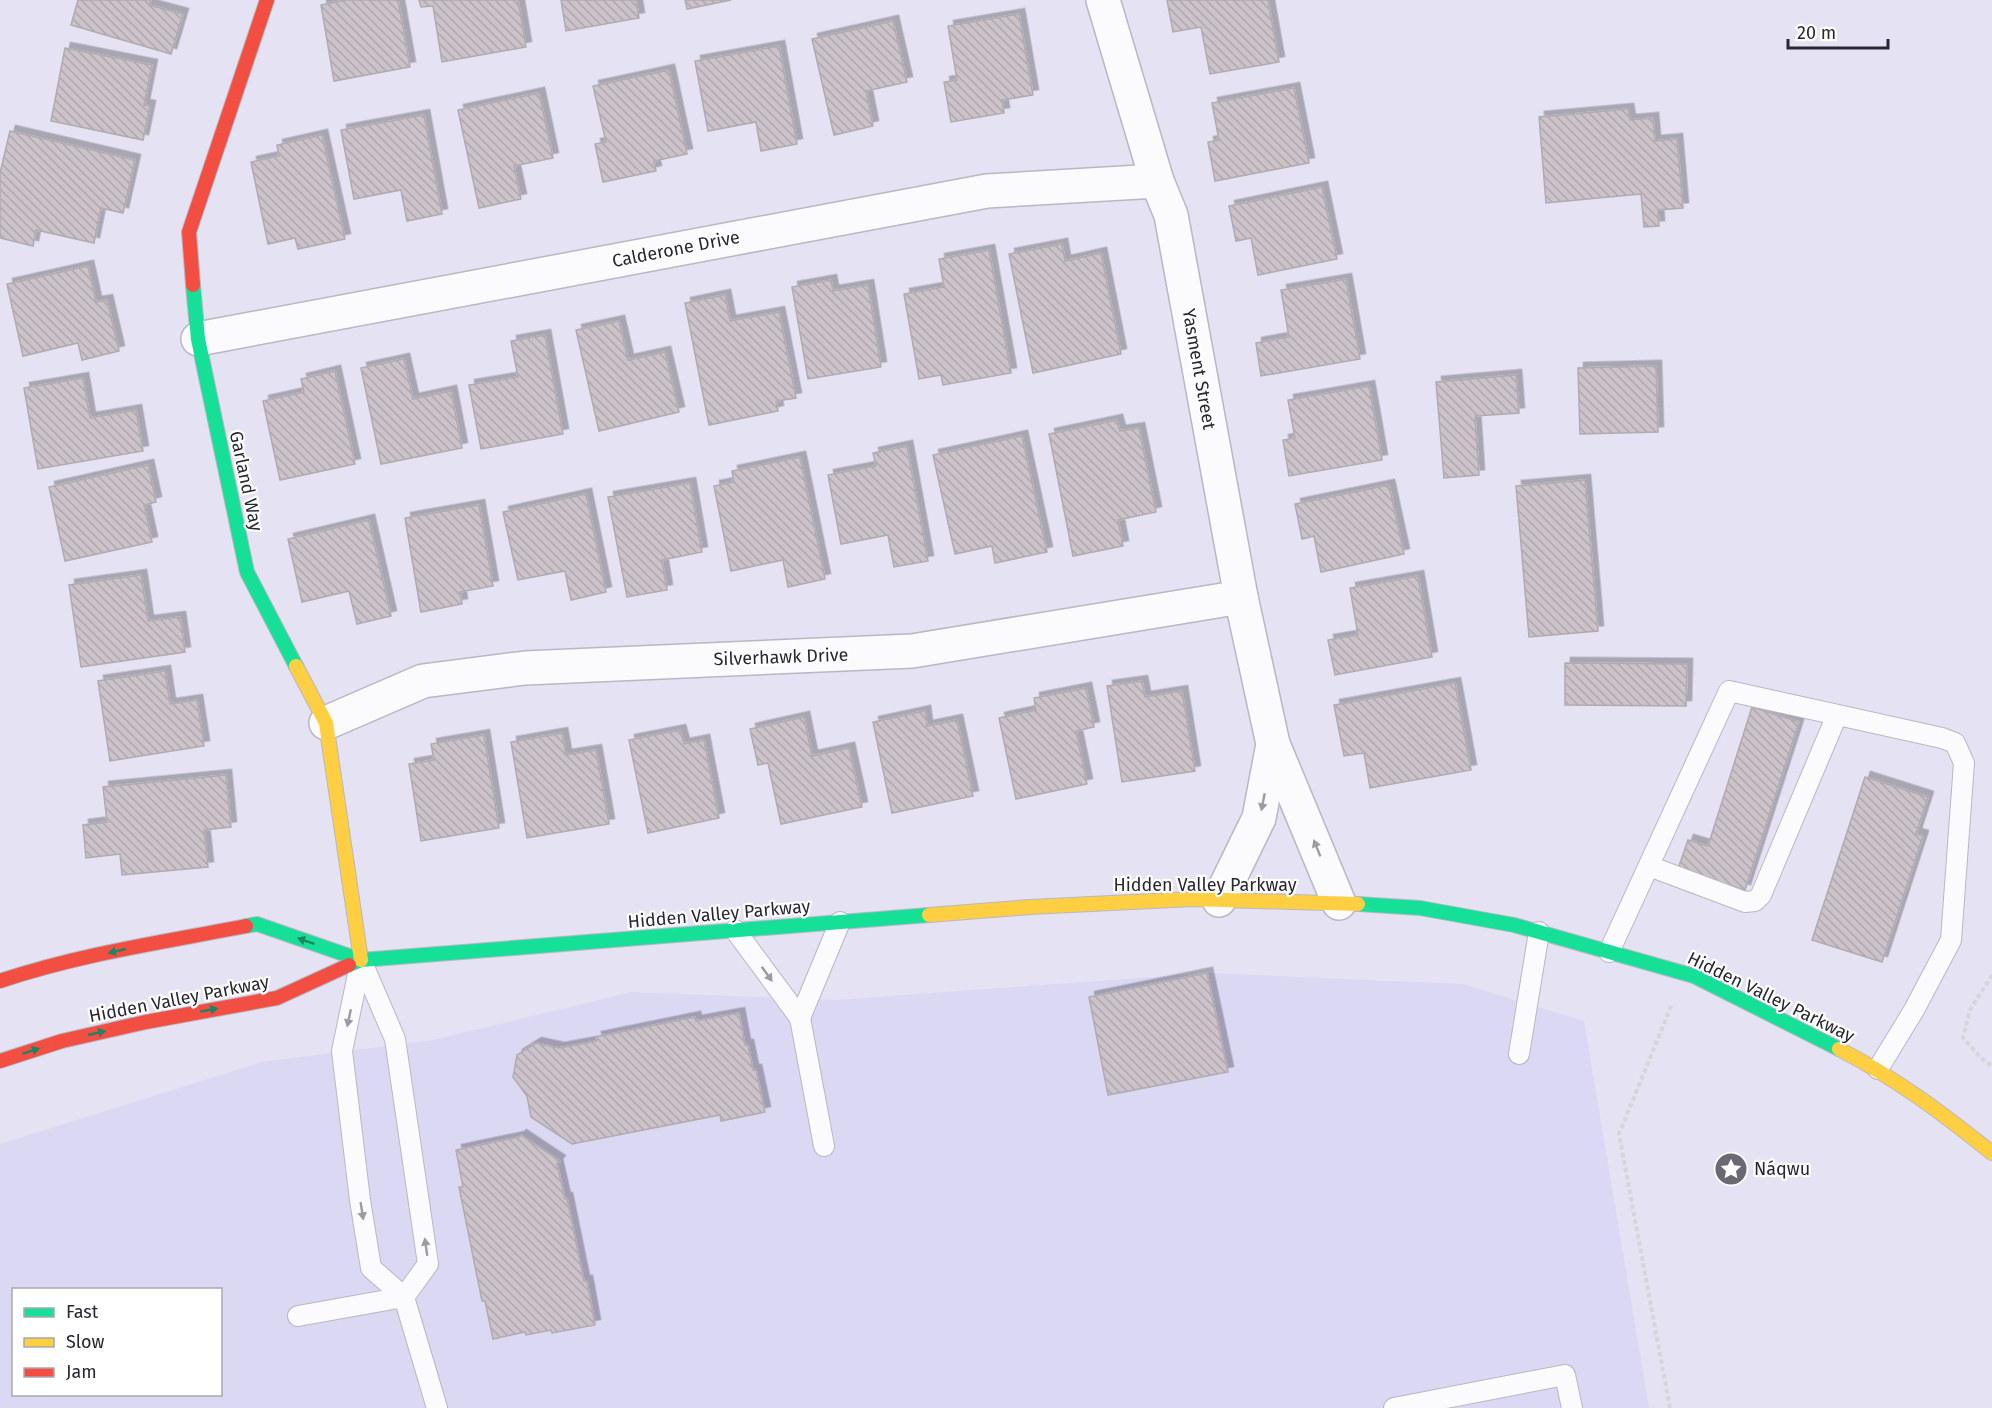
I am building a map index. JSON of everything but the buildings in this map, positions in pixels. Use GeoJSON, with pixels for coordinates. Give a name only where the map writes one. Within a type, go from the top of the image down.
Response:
{"type":"FeatureCollection","features":[{"type":"Feature","properties":{"kind":"main road","name":"Garland Way"},"geometry":{"type":"LineString","coordinates":[[267,0],[189,232],[198,339],[247,572],[326,723],[362,960]]}},
{"type":"Feature","properties":{"kind":"main road","name":"Hidden Valley Parkway"},"geometry":{"type":"LineString","coordinates":[[0,1062],[63,1041],[146,1022],[277,998],[362,960],[1030,906],[1219,900],[1339,903],[1420,908],[1514,925],[1694,976],[1878,1069],[1928,1102],[1992,1153]]}},
{"type":"Feature","properties":{"kind":"main road","name":"Hidden Valley Parkway"},"geometry":{"type":"LineString","coordinates":[[0,981],[33,970],[130,948],[257,924],[362,960]]}},
{"type":"Feature","properties":{"kind":"street","name":"Yasment Street"},"geometry":{"type":"LineString","coordinates":[[1103,0],[1157,181],[1171,215],[1241,597],[1273,744],[1339,903]]}},
{"type":"Feature","properties":{"kind":"street","name":"Calderone Drive"},"geometry":{"type":"LineString","coordinates":[[198,339],[987,190],[1157,181]]}},
{"type":"Feature","properties":{"kind":"street","name":"Silverhawk Drive"},"geometry":{"type":"LineString","coordinates":[[326,723],[423,681],[525,668],[912,651],[1241,597]]}},
{"type":"Feature","properties":{"kind":"street","name":"Yasment Street"},"geometry":{"type":"LineString","coordinates":[[1219,900],[1260,818],[1273,744]]}},
{"type":"Feature","properties":{"kind":"lane"},"geometry":{"type":"LineString","coordinates":[[1609,952],[1729,691],[1942,738],[1955,743],[1964,763],[1951,940],[1914,1010],[1878,1069]]}},
{"type":"Feature","properties":{"kind":"lane"},"geometry":{"type":"LineString","coordinates":[[1649,866],[1745,902],[1755,901],[1761,896],[1837,715]]}},
{"type":"Feature","properties":{"kind":"lane"},"geometry":{"type":"LineString","coordinates":[[800,1018],[840,922]]}},
{"type":"Feature","properties":{"kind":"lane"},"geometry":{"type":"LineString","coordinates":[[735,930],[800,1018],[824,1146]]}},
{"type":"Feature","properties":{"kind":"lane"},"geometry":{"type":"LineString","coordinates":[[1519,1054],[1539,932]]}},
{"type":"Feature","properties":{"kind":"lane"},"geometry":{"type":"LineString","coordinates":[[298,1316],[404,1297],[429,1264],[395,1039],[362,960]]}},
{"type":"Feature","properties":{"kind":"lane"},"geometry":{"type":"LineString","coordinates":[[362,960],[342,1051],[360,1200],[371,1268],[404,1297],[437,1408]]}},
{"type":"Feature","properties":{"kind":"lane"},"geometry":{"type":"LineString","coordinates":[[1394,1408],[1565,1376],[1572,1408]]}},
{"type":"Feature","properties":{"kind":"path"},"geometry":{"type":"LineString","coordinates":[[1992,975],[1970,1010],[1963,1038],[1980,1058],[1992,1066]]}},
{"type":"Feature","properties":{"kind":"path"},"geometry":{"type":"LineString","coordinates":[[1670,1408],[1619,1134],[1676,994]]}},
{"type":"Feature","properties":{"kind":"shaded area"},"geometry":{"type":"Polygon","coordinates":[[[1207,973],[1463,984],[1584,1021],[1649,1408],[0,1408],[0,1144],[262,1062],[433,1040],[632,992],[836,1000],[1207,973]]]}},
{"type":"Feature","properties":{"kind":"traffic: fast"},"geometry":{"type":"LineString","coordinates":[[193,285],[198,339],[247,572],[296,666]]}},
{"type":"Feature","properties":{"kind":"traffic: fast"},"geometry":{"type":"LineString","coordinates":[[1358,904],[1420,908],[1514,925],[1694,976],[1839,1049]]}},
{"type":"Feature","properties":{"kind":"traffic: fast"},"geometry":{"type":"LineString","coordinates":[[349,965],[361,960],[929,915]]}},
{"type":"Feature","properties":{"kind":"traffic: fast"},"geometry":{"type":"LineString","coordinates":[[246,926],[257,924],[361,960]]}},
{"type":"Feature","properties":{"kind":"traffic: slow"},"geometry":{"type":"LineString","coordinates":[[296,666],[326,723],[361,960]]}},
{"type":"Feature","properties":{"kind":"traffic: slow"},"geometry":{"type":"LineString","coordinates":[[929,915],[1030,907],[1193,899],[1358,904]]}},
{"type":"Feature","properties":{"kind":"traffic: slow"},"geometry":{"type":"LineString","coordinates":[[1839,1049],[1918,1097],[1992,1153]]}},
{"type":"Feature","properties":{"kind":"traffic: jam"},"geometry":{"type":"LineString","coordinates":[[193,285],[189,232],[267,0]]}},
{"type":"Feature","properties":{"kind":"traffic: jam"},"geometry":{"type":"LineString","coordinates":[[0,981],[91,956],[246,926]]}},
{"type":"Feature","properties":{"kind":"traffic: jam"},"geometry":{"type":"LineString","coordinates":[[0,1061],[62,1041],[146,1022],[277,998],[349,965]]}},
{"type":"Feature","properties":{"kind":"place","name":"Náqwu"},"geometry":{"type":"Point","coordinates":[1731,1169]}}]}
